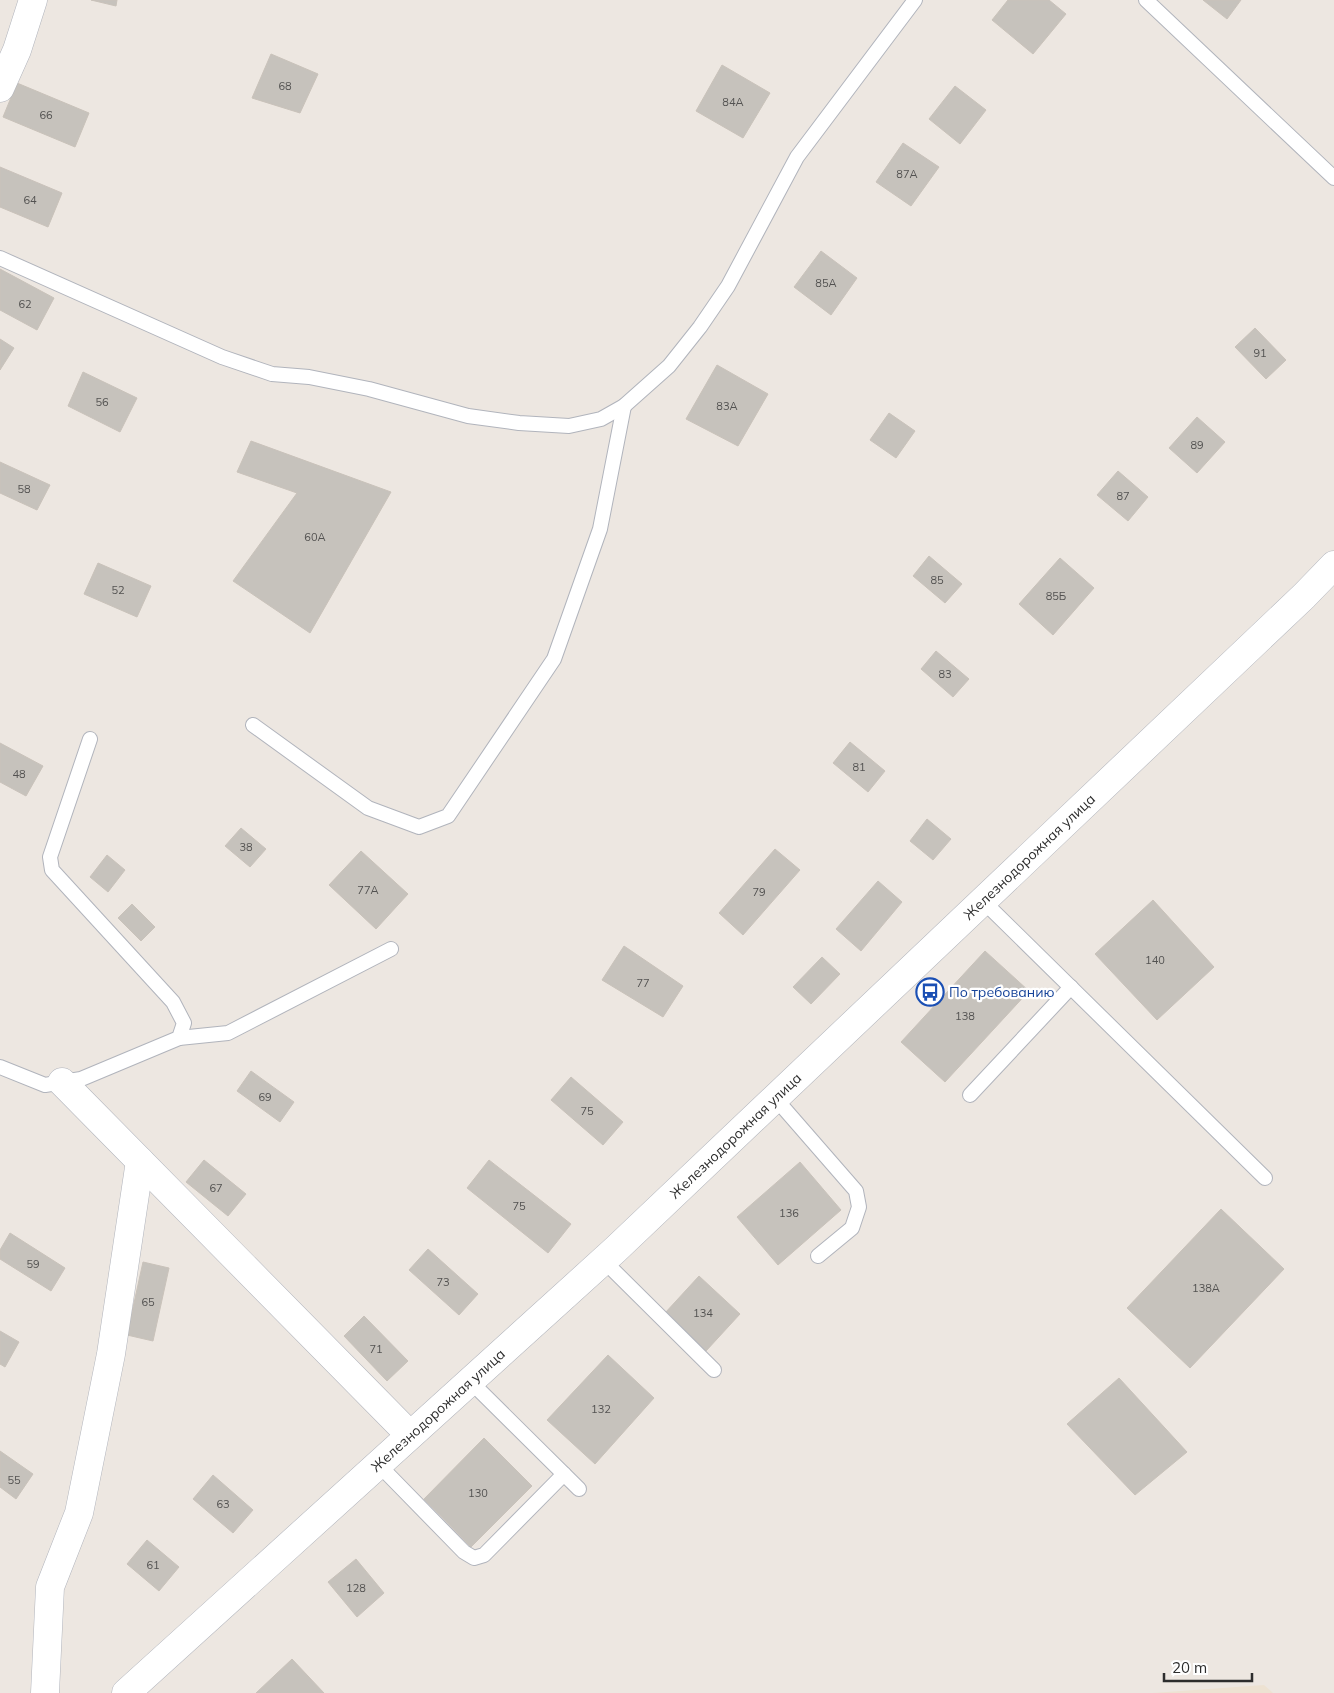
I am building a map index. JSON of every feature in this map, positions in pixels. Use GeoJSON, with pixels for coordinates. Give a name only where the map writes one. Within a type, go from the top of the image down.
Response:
{"type":"FeatureCollection","features":[{"type":"Feature","properties":{"kind":"street"},"geometry":{"type":"LineString","coordinates":[[0,88],[18,50],[33,0]]}},
{"type":"Feature","properties":{"kind":"street","name":"Железнодорожная улица"},"geometry":{"type":"LineString","coordinates":[[126,1693],[603,1260],[1290,610],[1334,565]]}},
{"type":"Feature","properties":{"kind":"street"},"geometry":{"type":"LineString","coordinates":[[62,1082],[410,1435]]}},
{"type":"Feature","properties":{"kind":"street"},"geometry":{"type":"LineString","coordinates":[[44,1693],[50,1587],[79,1512],[111,1354],[140,1161]]}},
{"type":"Feature","properties":{"kind":"lane"},"geometry":{"type":"LineString","coordinates":[[0,258],[222,356],[272,374],[309,377],[370,389],[468,416],[519,423],[569,426],[601,419],[624,406],[669,366],[700,327],[728,286],[798,157],[915,0]]}},
{"type":"Feature","properties":{"kind":"lane"},"geometry":{"type":"LineString","coordinates":[[1146,0],[1334,178]]}},
{"type":"Feature","properties":{"kind":"lane"},"geometry":{"type":"LineString","coordinates":[[253,725],[368,808],[419,827],[448,816],[554,659],[600,529],[624,406]]}},
{"type":"Feature","properties":{"kind":"lane"},"geometry":{"type":"LineString","coordinates":[[90,738],[50,857],[52,870],[173,1002],[184,1024],[179,1038]]}},
{"type":"Feature","properties":{"kind":"lane"},"geometry":{"type":"LineString","coordinates":[[983,901],[1265,1178]]}},
{"type":"Feature","properties":{"kind":"lane"},"geometry":{"type":"LineString","coordinates":[[0,1067],[45,1084],[81,1079],[179,1038],[228,1033],[391,949]]}},
{"type":"Feature","properties":{"kind":"lane"},"geometry":{"type":"LineString","coordinates":[[970,1095],[1071,987]]}},
{"type":"Feature","properties":{"kind":"lane"},"geometry":{"type":"LineString","coordinates":[[775,1098],[856,1191],[859,1207],[852,1228],[818,1256]]}},
{"type":"Feature","properties":{"kind":"lane"},"geometry":{"type":"LineString","coordinates":[[603,1260],[714,1370]]}},
{"type":"Feature","properties":{"kind":"lane"},"geometry":{"type":"LineString","coordinates":[[470,1381],[579,1489]]}},
{"type":"Feature","properties":{"kind":"lane"},"geometry":{"type":"LineString","coordinates":[[378,1464],[464,1552],[474,1558],[484,1555],[564,1474]]}},
{"type":"Feature","properties":{"kind":"shaded area"},"geometry":{"type":"Polygon","coordinates":[[[1264,1685],[1273,1693],[1153,1693],[1264,1685]]]}},
{"type":"Feature","properties":{"kind":"building"},"geometry":{"type":"Polygon","coordinates":[[[91,0],[117,0],[116,6],[91,0]]]}},
{"type":"Feature","properties":{"kind":"building"},"geometry":{"type":"Polygon","coordinates":[[[1008,0],[1049,0],[1066,14],[1033,54],[992,20],[1008,0]]]}},
{"type":"Feature","properties":{"kind":"building"},"geometry":{"type":"Polygon","coordinates":[[[1203,0],[1241,0],[1227,19],[1203,0]]]}},
{"type":"Feature","properties":{"kind":"building"},"geometry":{"type":"Polygon","coordinates":[[[271,54],[318,74],[300,113],[252,98],[271,54]]]}},
{"type":"Feature","properties":{"kind":"building"},"geometry":{"type":"Polygon","coordinates":[[[722,65],[770,93],[743,138],[696,111],[722,65]]]}},
{"type":"Feature","properties":{"kind":"building"},"geometry":{"type":"Polygon","coordinates":[[[17,83],[89,113],[75,147],[3,117],[17,83]]]}},
{"type":"Feature","properties":{"kind":"building"},"geometry":{"type":"Polygon","coordinates":[[[955,86],[986,110],[960,144],[929,119],[955,86]]]}},
{"type":"Feature","properties":{"kind":"building"},"geometry":{"type":"Polygon","coordinates":[[[903,143],[939,167],[911,206],[876,182],[903,143]]]}},
{"type":"Feature","properties":{"kind":"building"},"geometry":{"type":"Polygon","coordinates":[[[0,167],[62,193],[48,227],[0,207],[0,167]]]}},
{"type":"Feature","properties":{"kind":"building"},"geometry":{"type":"Polygon","coordinates":[[[821,251],[857,278],[831,315],[794,287],[821,251]]]}},
{"type":"Feature","properties":{"kind":"building"},"geometry":{"type":"Polygon","coordinates":[[[0,269],[54,298],[37,330],[0,310],[0,269]]]}},
{"type":"Feature","properties":{"kind":"building"},"geometry":{"type":"Polygon","coordinates":[[[1255,328],[1286,360],[1266,379],[1235,347],[1255,328]]]}},
{"type":"Feature","properties":{"kind":"building"},"geometry":{"type":"Polygon","coordinates":[[[0,339],[14,348],[0,370],[0,339]]]}},
{"type":"Feature","properties":{"kind":"building"},"geometry":{"type":"Polygon","coordinates":[[[717,365],[768,394],[738,446],[686,419],[717,365]]]}},
{"type":"Feature","properties":{"kind":"building"},"geometry":{"type":"Polygon","coordinates":[[[83,372],[137,398],[120,432],[68,406],[83,372]]]}},
{"type":"Feature","properties":{"kind":"building"},"geometry":{"type":"Polygon","coordinates":[[[889,413],[915,431],[896,458],[870,440],[889,413]]]}},
{"type":"Feature","properties":{"kind":"building"},"geometry":{"type":"Polygon","coordinates":[[[1197,417],[1225,442],[1197,473],[1169,448],[1197,417]]]}},
{"type":"Feature","properties":{"kind":"building"},"geometry":{"type":"Polygon","coordinates":[[[251,441],[391,492],[310,633],[233,581],[297,493],[237,472],[251,441]]]}},
{"type":"Feature","properties":{"kind":"building"},"geometry":{"type":"Polygon","coordinates":[[[0,462],[50,485],[37,510],[0,493],[0,462]]]}},
{"type":"Feature","properties":{"kind":"building"},"geometry":{"type":"Polygon","coordinates":[[[1118,471],[1148,497],[1128,521],[1097,495],[1118,471]]]}},
{"type":"Feature","properties":{"kind":"building"},"geometry":{"type":"Polygon","coordinates":[[[929,556],[962,584],[945,603],[913,576],[929,556]]]}},
{"type":"Feature","properties":{"kind":"building"},"geometry":{"type":"Polygon","coordinates":[[[1060,558],[1094,588],[1053,635],[1019,604],[1060,558]]]}},
{"type":"Feature","properties":{"kind":"building"},"geometry":{"type":"Polygon","coordinates":[[[98,563],[151,586],[137,617],[84,594],[98,563]]]}},
{"type":"Feature","properties":{"kind":"building"},"geometry":{"type":"Polygon","coordinates":[[[936,651],[969,679],[953,697],[921,669],[936,651]]]}},
{"type":"Feature","properties":{"kind":"building"},"geometry":{"type":"Polygon","coordinates":[[[850,742],[885,771],[868,792],[833,763],[850,742]]]}},
{"type":"Feature","properties":{"kind":"building"},"geometry":{"type":"Polygon","coordinates":[[[0,743],[43,766],[26,796],[0,782],[0,743]]]}},
{"type":"Feature","properties":{"kind":"building"},"geometry":{"type":"Polygon","coordinates":[[[927,819],[951,839],[933,860],[910,841],[927,819]]]}},
{"type":"Feature","properties":{"kind":"building"},"geometry":{"type":"Polygon","coordinates":[[[241,828],[266,849],[250,867],[225,846],[241,828]]]}},
{"type":"Feature","properties":{"kind":"building"},"geometry":{"type":"Polygon","coordinates":[[[775,849],[800,870],[743,935],[719,913],[775,849]]]}},
{"type":"Feature","properties":{"kind":"building"},"geometry":{"type":"Polygon","coordinates":[[[361,851],[408,894],[376,929],[329,885],[361,851]]]}},
{"type":"Feature","properties":{"kind":"building"},"geometry":{"type":"Polygon","coordinates":[[[107,855],[125,870],[108,892],[90,877],[107,855]]]}},
{"type":"Feature","properties":{"kind":"building"},"geometry":{"type":"Polygon","coordinates":[[[878,881],[902,902],[861,951],[836,929],[878,881]]]}},
{"type":"Feature","properties":{"kind":"building"},"geometry":{"type":"Polygon","coordinates":[[[1153,900],[1214,967],[1157,1020],[1095,954],[1153,900]]]}},
{"type":"Feature","properties":{"kind":"building"},"geometry":{"type":"Polygon","coordinates":[[[132,904],[155,927],[141,941],[118,918],[132,904]]]}},
{"type":"Feature","properties":{"kind":"building"},"geometry":{"type":"Polygon","coordinates":[[[624,946],[683,986],[663,1017],[602,980],[624,946]]]}},
{"type":"Feature","properties":{"kind":"building"},"geometry":{"type":"Polygon","coordinates":[[[985,951],[1029,991],[945,1082],[901,1042],[985,951]]]}},
{"type":"Feature","properties":{"kind":"building"},"geometry":{"type":"Polygon","coordinates":[[[822,957],[840,974],[811,1004],[793,987],[822,957]]]}},
{"type":"Feature","properties":{"kind":"building"},"geometry":{"type":"Polygon","coordinates":[[[251,1071],[294,1102],[280,1122],[237,1091],[251,1071]]]}},
{"type":"Feature","properties":{"kind":"building"},"geometry":{"type":"Polygon","coordinates":[[[571,1077],[623,1122],[603,1145],[551,1100],[571,1077]]]}},
{"type":"Feature","properties":{"kind":"building"},"geometry":{"type":"Polygon","coordinates":[[[204,1160],[246,1194],[228,1216],[186,1182],[204,1160]]]}},
{"type":"Feature","properties":{"kind":"building"},"geometry":{"type":"Polygon","coordinates":[[[489,1160],[571,1224],[548,1253],[467,1188],[489,1160]]]}},
{"type":"Feature","properties":{"kind":"building"},"geometry":{"type":"Polygon","coordinates":[[[800,1162],[841,1210],[778,1265],[737,1217],[800,1162]]]}},
{"type":"Feature","properties":{"kind":"building"},"geometry":{"type":"Polygon","coordinates":[[[1221,1209],[1284,1269],[1190,1368],[1127,1308],[1221,1209]]]}},
{"type":"Feature","properties":{"kind":"building"},"geometry":{"type":"Polygon","coordinates":[[[10,1233],[65,1268],[51,1291],[0,1259],[0,1250],[10,1233]]]}},
{"type":"Feature","properties":{"kind":"building"},"geometry":{"type":"Polygon","coordinates":[[[428,1249],[478,1294],[459,1315],[409,1270],[428,1249]]]}},
{"type":"Feature","properties":{"kind":"building"},"geometry":{"type":"Polygon","coordinates":[[[143,1262],[169,1268],[153,1341],[127,1335],[143,1262]]]}},
{"type":"Feature","properties":{"kind":"building"},"geometry":{"type":"Polygon","coordinates":[[[699,1276],[740,1314],[706,1351],[665,1313],[699,1276]]]}},
{"type":"Feature","properties":{"kind":"building"},"geometry":{"type":"Polygon","coordinates":[[[364,1316],[408,1361],[387,1381],[344,1336],[364,1316]]]}},
{"type":"Feature","properties":{"kind":"building"},"geometry":{"type":"Polygon","coordinates":[[[0,1331],[19,1342],[5,1367],[0,1364],[0,1331]]]}},
{"type":"Feature","properties":{"kind":"building"},"geometry":{"type":"Polygon","coordinates":[[[608,1355],[654,1398],[595,1464],[547,1420],[608,1355]]]}},
{"type":"Feature","properties":{"kind":"building"},"geometry":{"type":"Polygon","coordinates":[[[1119,1378],[1187,1452],[1135,1495],[1067,1424],[1119,1378]]]}},
{"type":"Feature","properties":{"kind":"building"},"geometry":{"type":"Polygon","coordinates":[[[484,1438],[532,1486],[471,1547],[424,1499],[484,1438]]]}},
{"type":"Feature","properties":{"kind":"building"},"geometry":{"type":"Polygon","coordinates":[[[0,1451],[33,1474],[16,1499],[0,1487],[0,1451]]]}},
{"type":"Feature","properties":{"kind":"building"},"geometry":{"type":"Polygon","coordinates":[[[213,1475],[253,1510],[233,1533],[193,1499],[213,1475]]]}},
{"type":"Feature","properties":{"kind":"building"},"geometry":{"type":"Polygon","coordinates":[[[147,1540],[179,1567],[159,1591],[127,1564],[147,1540]]]}},
{"type":"Feature","properties":{"kind":"building"},"geometry":{"type":"Polygon","coordinates":[[[356,1559],[384,1593],[357,1617],[328,1582],[356,1559]]]}},
{"type":"Feature","properties":{"kind":"building"},"geometry":{"type":"Polygon","coordinates":[[[292,1659],[324,1693],[256,1693],[292,1659]]]}},
{"type":"Feature","properties":{"kind":"place","name":"По требованию"},"geometry":{"type":"Point","coordinates":[930,992]}}]}
